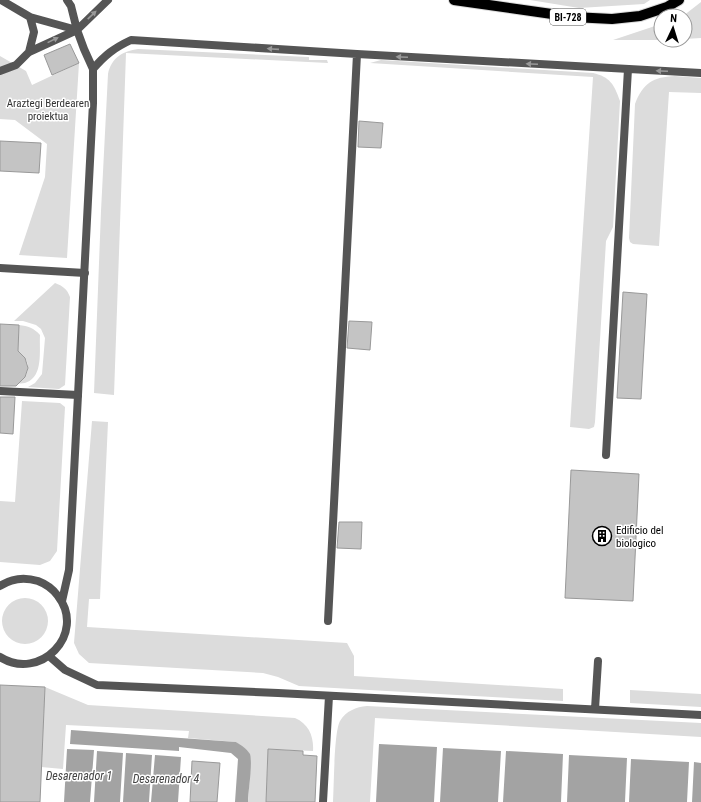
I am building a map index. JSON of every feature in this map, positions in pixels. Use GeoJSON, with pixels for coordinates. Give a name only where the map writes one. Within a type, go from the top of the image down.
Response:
{"type":"FeatureCollection","features":[{"type":"Feature","properties":{"kind":"main road","name":"BI-728"},"geometry":{"type":"LineString","coordinates":[[454,0],[573,17],[612,19],[640,16],[667,7],[680,0]]}},
{"type":"Feature","properties":{"kind":"street"},"geometry":{"type":"LineString","coordinates":[[1,0],[30,17],[77,30]]}},
{"type":"Feature","properties":{"kind":"street"},"geometry":{"type":"LineString","coordinates":[[62,601],[69,570],[93,103],[93,70],[67,0]]}},
{"type":"Feature","properties":{"kind":"street"},"geometry":{"type":"LineString","coordinates":[[0,71],[16,65],[29,52],[77,30],[108,0]]}},
{"type":"Feature","properties":{"kind":"street"},"geometry":{"type":"LineString","coordinates":[[29,52],[34,32],[30,17]]}},
{"type":"Feature","properties":{"kind":"street"},"geometry":{"type":"LineString","coordinates":[[93,70],[102,58],[117,47],[131,40],[628,70],[701,73]]}},
{"type":"Feature","properties":{"kind":"street"},"geometry":{"type":"LineString","coordinates":[[328,621],[357,54]]}},
{"type":"Feature","properties":{"kind":"street"},"geometry":{"type":"LineString","coordinates":[[606,455],[628,70]]}},
{"type":"Feature","properties":{"kind":"street"},"geometry":{"type":"LineString","coordinates":[[0,268],[85,273]]}},
{"type":"Feature","properties":{"kind":"street"},"geometry":{"type":"LineString","coordinates":[[0,391],[78,395]]}},
{"type":"Feature","properties":{"kind":"street"},"geometry":{"type":"LineString","coordinates":[[0,586],[6,582],[18,578],[31,579],[44,583],[54,591],[62,601],[66,612],[67,625],[64,637],[58,648],[49,656],[36,663],[21,664],[7,661],[0,657]]}},
{"type":"Feature","properties":{"kind":"street"},"geometry":{"type":"LineString","coordinates":[[49,656],[65,670],[98,685],[701,715]]}},
{"type":"Feature","properties":{"kind":"street"},"geometry":{"type":"LineString","coordinates":[[595,709],[598,661]]}},
{"type":"Feature","properties":{"kind":"street"},"geometry":{"type":"LineString","coordinates":[[323,802],[329,696]]}},
{"type":"Feature","properties":{"kind":"green space"},"geometry":{"type":"Polygon","coordinates":[[[530,0],[650,0],[644,4],[579,8],[530,0]]]}},
{"type":"Feature","properties":{"kind":"green space"},"geometry":{"type":"Polygon","coordinates":[[[701,2],[701,38],[693,38],[693,8],[701,2]]]}},
{"type":"Feature","properties":{"kind":"green space"},"geometry":{"type":"Polygon","coordinates":[[[653,27],[653,40],[613,40],[653,27]]]}},
{"type":"Feature","properties":{"kind":"green space"},"geometry":{"type":"Polygon","coordinates":[[[138,49],[309,57],[309,60],[327,60],[328,63],[126,53],[114,395],[94,393],[108,74],[112,64],[118,56],[127,52],[138,49]]]}},
{"type":"Feature","properties":{"kind":"green space","name":"Araztegi Berdearen proiektua"},"geometry":{"type":"Polygon","coordinates":[[[0,56],[26,71],[32,85],[79,63],[67,258],[19,255],[45,177],[47,144],[15,120],[0,119],[0,56]]]}},
{"type":"Feature","properties":{"kind":"green space"},"geometry":{"type":"Polygon","coordinates":[[[381,60],[593,73],[607,79],[616,90],[620,101],[613,227],[606,241],[594,427],[589,429],[570,427],[593,77],[370,63],[381,60]]]}},
{"type":"Feature","properties":{"kind":"green space"},"geometry":{"type":"Polygon","coordinates":[[[675,76],[701,78],[701,93],[669,92],[659,246],[633,244],[630,242],[629,238],[635,104],[645,86],[650,82],[661,78],[675,76]]]}},
{"type":"Feature","properties":{"kind":"green space"},"geometry":{"type":"Polygon","coordinates":[[[55,283],[64,288],[70,297],[65,385],[59,389],[28,387],[35,383],[42,374],[45,338],[41,329],[36,325],[23,321],[14,321],[55,283]]]}},
{"type":"Feature","properties":{"kind":"green space"},"geometry":{"type":"Polygon","coordinates":[[[19,325],[31,328],[40,335],[40,356],[38,369],[31,380],[25,383],[12,383],[25,377],[28,370],[28,363],[24,357],[18,353],[19,325]]]}},
{"type":"Feature","properties":{"kind":"green space"},"geometry":{"type":"Polygon","coordinates":[[[22,401],[60,403],[65,407],[57,551],[50,561],[40,565],[0,562],[0,501],[15,502],[22,401]]]}},
{"type":"Feature","properties":{"kind":"green space"},"geometry":{"type":"Polygon","coordinates":[[[92,421],[108,422],[100,599],[89,599],[87,627],[347,643],[354,656],[354,676],[563,689],[563,701],[299,686],[278,677],[263,673],[89,663],[79,654],[74,643],[92,421]]]}},
{"type":"Feature","properties":{"kind":"green space"},"geometry":{"type":"Polygon","coordinates":[[[21,598],[29,598],[38,602],[44,608],[48,621],[44,634],[38,640],[29,644],[21,644],[12,640],[6,634],[2,625],[2,617],[6,608],[12,602],[21,598]]]}},
{"type":"Feature","properties":{"kind":"green space"},"geometry":{"type":"Polygon","coordinates":[[[45,687],[88,705],[295,718],[304,724],[310,732],[313,741],[313,751],[268,749],[266,802],[248,802],[251,760],[249,753],[236,742],[188,738],[189,731],[66,725],[63,769],[41,767],[45,687]]]}},
{"type":"Feature","properties":{"kind":"green space"},"geometry":{"type":"Polygon","coordinates":[[[630,690],[701,694],[701,707],[630,703],[630,690]]]}},
{"type":"Feature","properties":{"kind":"green space"},"geometry":{"type":"Polygon","coordinates":[[[367,706],[701,723],[701,737],[375,718],[370,802],[333,802],[335,747],[340,721],[352,710],[367,706]]]}},
{"type":"Feature","properties":{"kind":"water"},"geometry":{"type":"Polygon","coordinates":[[[71,730],[236,742],[246,749],[251,758],[248,802],[235,802],[238,759],[231,753],[179,747],[179,751],[70,744],[71,730]]]}},
{"type":"Feature","properties":{"kind":"water"},"geometry":{"type":"Polygon","coordinates":[[[379,744],[437,747],[434,802],[376,802],[379,744]]]}},
{"type":"Feature","properties":{"kind":"water"},"geometry":{"type":"Polygon","coordinates":[[[443,748],[501,751],[498,802],[440,802],[443,748]]]}},
{"type":"Feature","properties":{"kind":"water","name":"Desarenador 1"},"geometry":{"type":"Polygon","coordinates":[[[67,749],[94,750],[90,802],[64,802],[67,749]]]}},
{"type":"Feature","properties":{"kind":"water"},"geometry":{"type":"Polygon","coordinates":[[[97,751],[123,753],[120,802],[94,802],[97,751]]]}},
{"type":"Feature","properties":{"kind":"water"},"geometry":{"type":"Polygon","coordinates":[[[506,751],[563,754],[561,802],[503,802],[506,751]]]}},
{"type":"Feature","properties":{"kind":"water"},"geometry":{"type":"Polygon","coordinates":[[[126,753],[152,755],[149,802],[123,802],[126,753]]]}},
{"type":"Feature","properties":{"kind":"water","name":"Desarenador 4"},"geometry":{"type":"Polygon","coordinates":[[[155,755],[181,757],[178,802],[151,802],[155,755]]]}},
{"type":"Feature","properties":{"kind":"water"},"geometry":{"type":"Polygon","coordinates":[[[569,755],[627,758],[625,802],[567,802],[569,755]]]}},
{"type":"Feature","properties":{"kind":"water"},"geometry":{"type":"Polygon","coordinates":[[[631,759],[689,762],[687,802],[629,802],[631,759]]]}},
{"type":"Feature","properties":{"kind":"water"},"geometry":{"type":"Polygon","coordinates":[[[694,762],[701,763],[701,802],[692,802],[694,762]]]}},
{"type":"Feature","properties":{"kind":"building"},"geometry":{"type":"Polygon","coordinates":[[[70,44],[79,63],[52,75],[44,55],[70,44]]]}},
{"type":"Feature","properties":{"kind":"building"},"geometry":{"type":"Polygon","coordinates":[[[359,121],[383,123],[381,148],[358,147],[359,121]]]}},
{"type":"Feature","properties":{"kind":"building"},"geometry":{"type":"Polygon","coordinates":[[[0,141],[41,143],[39,173],[0,171],[0,141]]]}},
{"type":"Feature","properties":{"kind":"building"},"geometry":{"type":"Polygon","coordinates":[[[623,292],[647,294],[641,399],[617,398],[623,292]]]}},
{"type":"Feature","properties":{"kind":"building"},"geometry":{"type":"Polygon","coordinates":[[[349,321],[372,322],[370,350],[347,348],[349,321]]]}},
{"type":"Feature","properties":{"kind":"building"},"geometry":{"type":"Polygon","coordinates":[[[0,324],[19,325],[18,351],[25,358],[28,368],[25,377],[16,386],[0,386],[0,324]]]}},
{"type":"Feature","properties":{"kind":"building"},"geometry":{"type":"Polygon","coordinates":[[[0,397],[15,397],[13,434],[0,433],[0,397]]]}},
{"type":"Feature","properties":{"kind":"building","name":"Edificio del biologico"},"geometry":{"type":"Polygon","coordinates":[[[571,470],[639,474],[633,601],[565,598],[571,470]]]}},
{"type":"Feature","properties":{"kind":"building"},"geometry":{"type":"Polygon","coordinates":[[[339,522],[362,522],[361,549],[337,548],[339,522]]]}},
{"type":"Feature","properties":{"kind":"building"},"geometry":{"type":"Polygon","coordinates":[[[0,685],[45,687],[40,802],[0,802],[0,685]]]}},
{"type":"Feature","properties":{"kind":"building"},"geometry":{"type":"Polygon","coordinates":[[[268,749],[303,751],[303,755],[317,756],[315,802],[266,802],[268,749]]]}},
{"type":"Feature","properties":{"kind":"building"},"geometry":{"type":"Polygon","coordinates":[[[192,761],[220,763],[217,802],[190,802],[192,761]]]}},
{"type":"Feature","properties":{"kind":"place","name":"Edificio del biologico"},"geometry":{"type":"Point","coordinates":[602,536]}}]}
